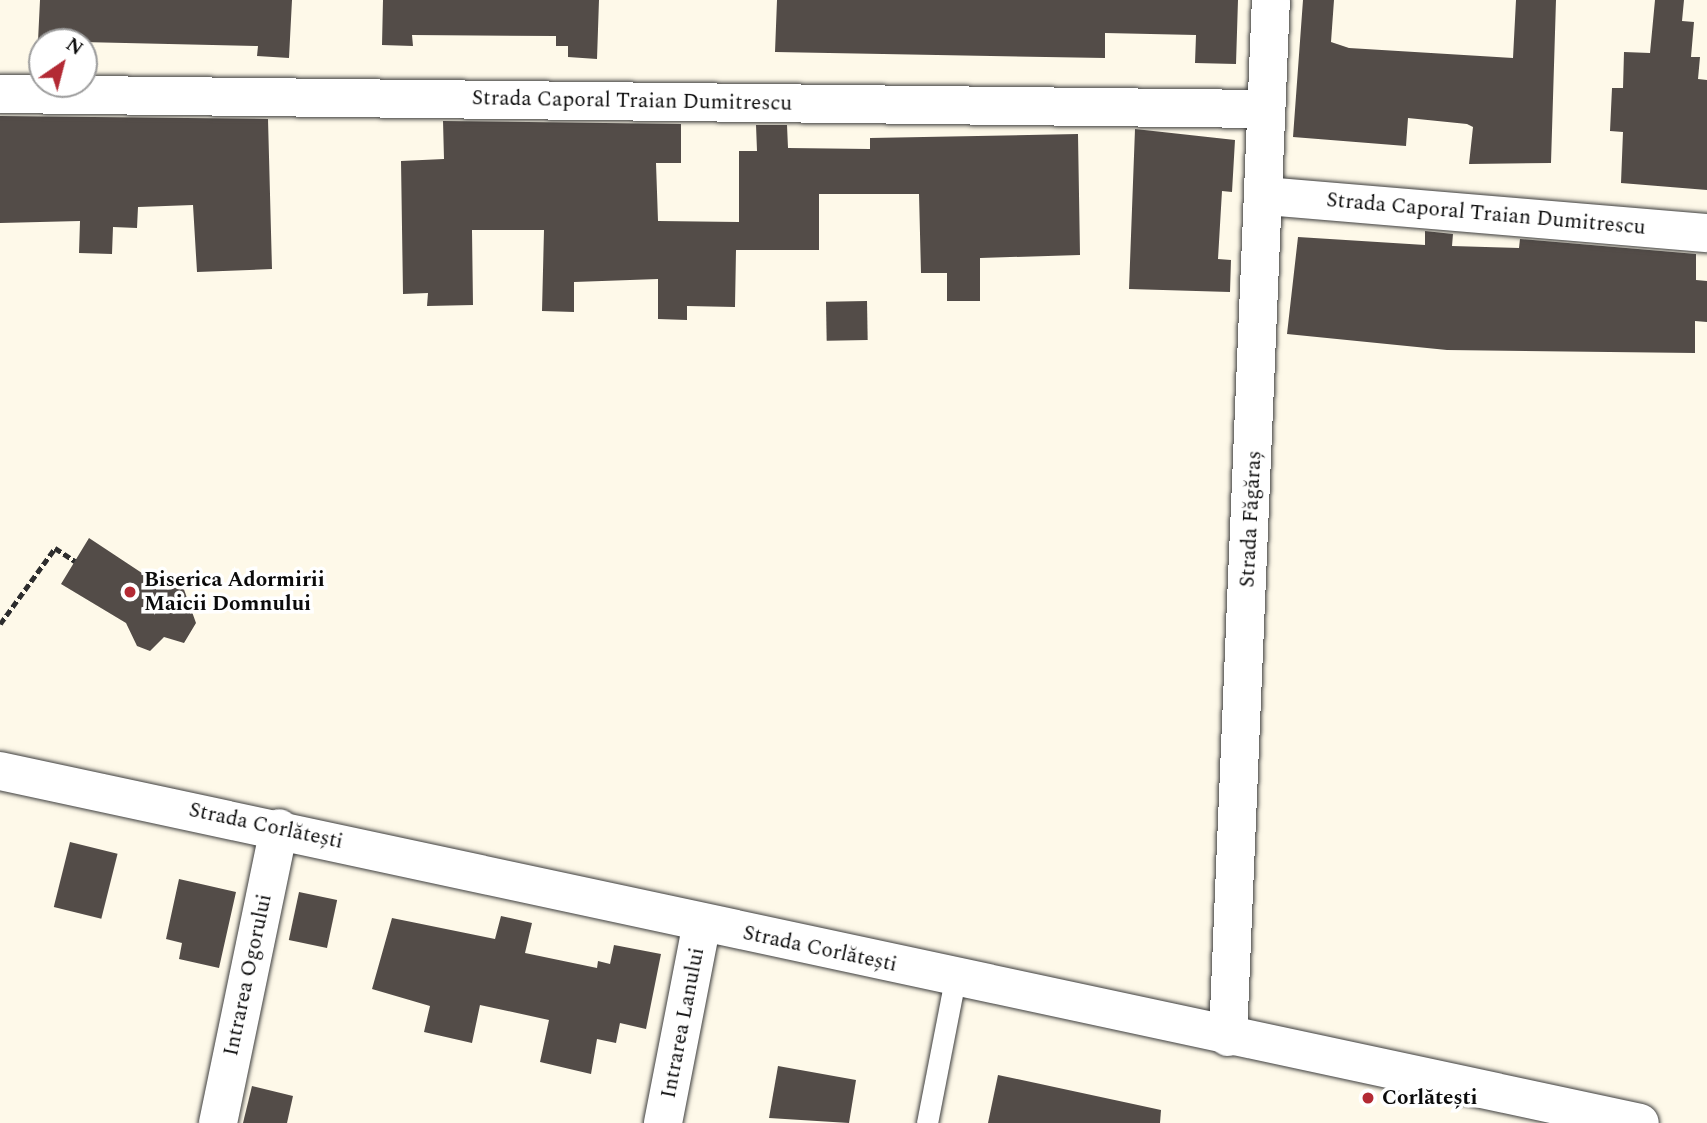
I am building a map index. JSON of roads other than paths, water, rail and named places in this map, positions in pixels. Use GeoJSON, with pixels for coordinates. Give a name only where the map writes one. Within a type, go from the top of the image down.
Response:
{"type":"FeatureCollection","features":[{"type":"Feature","properties":{"kind":"street","name":"Strada Făgăraș"},"geometry":{"type":"LineString","coordinates":[[1228,1037],[1265,196],[1265,108],[1271,0]]}},
{"type":"Feature","properties":{"kind":"street","name":"Strada Caporal Traian Dumitrescu"},"geometry":{"type":"LineString","coordinates":[[0,94],[1265,108]]}},
{"type":"Feature","properties":{"kind":"street","name":"Strada Caporal Traian Dumitrescu"},"geometry":{"type":"LineString","coordinates":[[1265,196],[1707,233]]}},
{"type":"Feature","properties":{"kind":"street","name":"Strada Corlătești"},"geometry":{"type":"LineString","coordinates":[[0,771],[279,828],[954,979],[1640,1123]]}},
{"type":"Feature","properties":{"kind":"street","name":"Intrarea Ogorului"},"geometry":{"type":"LineString","coordinates":[[218,1123],[279,828]]}},
{"type":"Feature","properties":{"kind":"street","name":"Intrarea Lanului"},"geometry":{"type":"LineString","coordinates":[[663,1123],[702,923]]}},
{"type":"Feature","properties":{"kind":"lane"},"geometry":{"type":"LineString","coordinates":[[927,1123],[954,979]]}},
{"type":"Feature","properties":{"kind":"place","name":"Biserica Adormirii Maicii Domnului"},"geometry":{"type":"Point","coordinates":[130,592]}},
{"type":"Feature","properties":{"kind":"place","name":"Corlătești"},"geometry":{"type":"Point","coordinates":[1368,1098]}}]}
